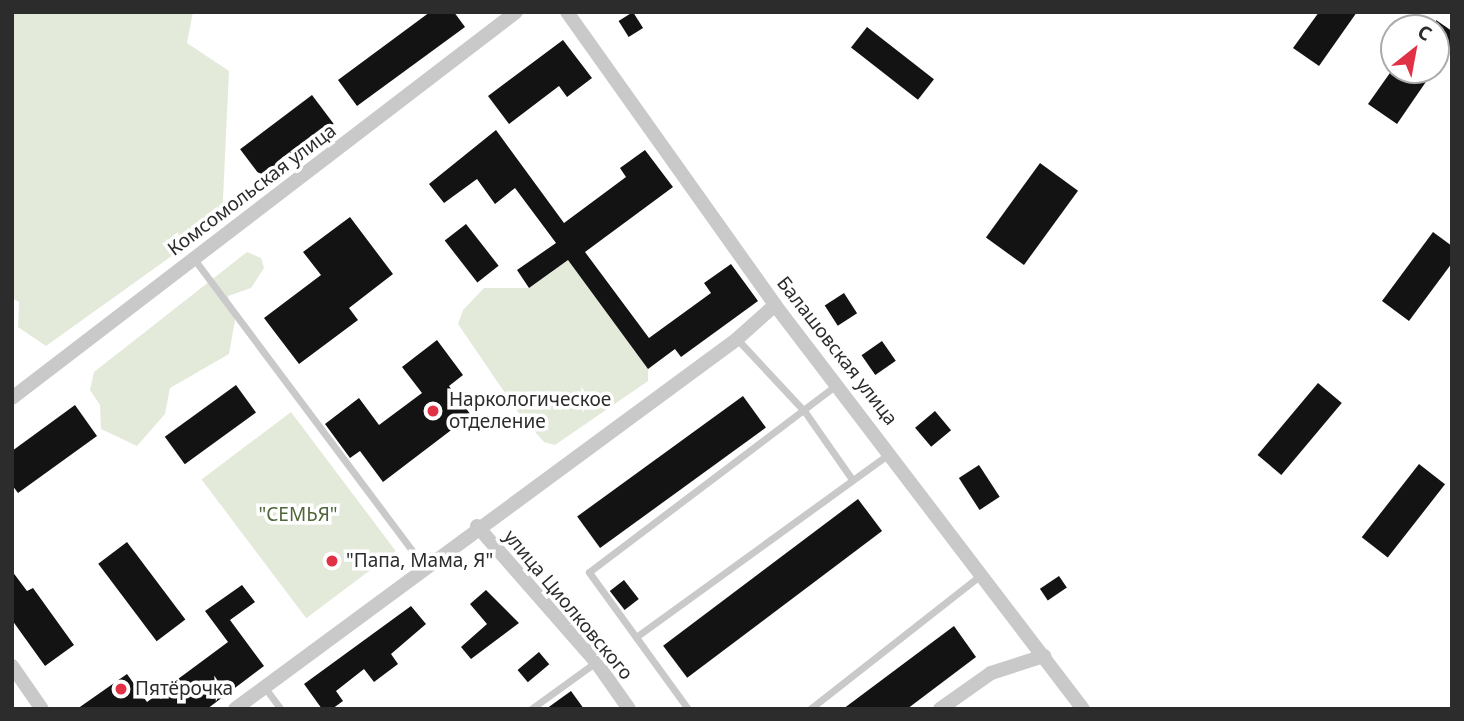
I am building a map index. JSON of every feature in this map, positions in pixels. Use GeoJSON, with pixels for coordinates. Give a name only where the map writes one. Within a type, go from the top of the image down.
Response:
{"type":"FeatureCollection","features":[{"type":"Feature","properties":{"kind":"street","name":"Комсомольская улица"},"geometry":{"type":"LineString","coordinates":[[12,398],[516,12]]}},
{"type":"Feature","properties":{"kind":"street","name":"Балашовская улица"},"geometry":{"type":"LineString","coordinates":[[567,12],[775,305],[838,383],[1083,709]]}},
{"type":"Feature","properties":{"kind":"street"},"geometry":{"type":"LineString","coordinates":[[235,709],[477,526],[737,339],[775,305]]}},
{"type":"Feature","properties":{"kind":"street","name":"улица Циолковского"},"geometry":{"type":"LineString","coordinates":[[477,526],[596,662],[629,709]]}},
{"type":"Feature","properties":{"kind":"street"},"geometry":{"type":"LineString","coordinates":[[940,709],[991,673],[1044,656]]}},
{"type":"Feature","properties":{"kind":"street"},"geometry":{"type":"LineString","coordinates":[[12,666],[42,709]]}},
{"type":"Feature","properties":{"kind":"lane"},"geometry":{"type":"LineString","coordinates":[[194,259],[424,567]]}},
{"type":"Feature","properties":{"kind":"lane"},"geometry":{"type":"LineString","coordinates":[[737,339],[805,412],[851,478]]}},
{"type":"Feature","properties":{"kind":"lane"},"geometry":{"type":"LineString","coordinates":[[688,709],[589,572],[805,412],[838,383]]}},
{"type":"Feature","properties":{"kind":"lane"},"geometry":{"type":"LineString","coordinates":[[636,637],[851,478],[891,453]]}},
{"type":"Feature","properties":{"kind":"lane"},"geometry":{"type":"LineString","coordinates":[[810,709],[982,575]]}},
{"type":"Feature","properties":{"kind":"lane"},"geometry":{"type":"LineString","coordinates":[[531,709],[596,662]]}},
{"type":"Feature","properties":{"kind":"lane"},"geometry":{"type":"LineString","coordinates":[[265,688],[281,709]]}},
{"type":"Feature","properties":{"kind":"green space"},"geometry":{"type":"Polygon","coordinates":[[[12,12],[193,12],[187,43],[229,71],[222,220],[46,346],[18,327],[19,302],[12,298],[12,12]]]}},
{"type":"Feature","properties":{"kind":"green space"},"geometry":{"type":"Polygon","coordinates":[[[562,251],[648,369],[648,381],[555,445],[544,442],[520,415],[458,324],[463,310],[484,288],[529,288],[553,271],[541,254],[562,251]]]}},
{"type":"Feature","properties":{"kind":"green space"},"geometry":{"type":"Polygon","coordinates":[[[247,252],[261,258],[264,268],[251,288],[228,296],[235,320],[229,354],[170,388],[165,414],[137,446],[101,429],[100,405],[90,390],[94,372],[247,252]]]}},
{"type":"Feature","properties":{"kind":"green space","name":"\"СЕМЬЯ\""},"geometry":{"type":"Polygon","coordinates":[[[291,412],[396,551],[306,618],[202,479],[291,412]]]}},
{"type":"Feature","properties":{"kind":"building"},"geometry":{"type":"Polygon","coordinates":[[[430,12],[454,12],[465,27],[357,106],[338,80],[430,12]]]}},
{"type":"Feature","properties":{"kind":"building"},"geometry":{"type":"Polygon","coordinates":[[[633,12],[643,28],[629,37],[619,21],[633,12]]]}},
{"type":"Feature","properties":{"kind":"building"},"geometry":{"type":"Polygon","coordinates":[[[1319,12],[1357,12],[1319,66],[1293,48],[1319,12]]]}},
{"type":"Feature","properties":{"kind":"building"},"geometry":{"type":"Polygon","coordinates":[[[867,27],[934,79],[918,100],[851,47],[867,27]]]}},
{"type":"Feature","properties":{"kind":"building"},"geometry":{"type":"Polygon","coordinates":[[[563,40],[592,78],[567,97],[559,86],[509,124],[488,96],[563,40]]]}},
{"type":"Feature","properties":{"kind":"building"},"geometry":{"type":"Polygon","coordinates":[[[1382,84],[1424,84],[1397,124],[1368,104],[1382,84]]]}},
{"type":"Feature","properties":{"kind":"building"},"geometry":{"type":"Polygon","coordinates":[[[312,95],[334,124],[262,178],[240,149],[312,95]]]}},
{"type":"Feature","properties":{"kind":"building"},"geometry":{"type":"Polygon","coordinates":[[[496,130],[564,223],[626,177],[620,168],[645,150],[673,187],[585,252],[649,338],[711,293],[704,283],[731,264],[758,301],[681,357],[675,349],[648,369],[568,260],[529,288],[517,270],[556,243],[515,188],[495,204],[477,179],[444,203],[429,184],[496,130]]]}},
{"type":"Feature","properties":{"kind":"building"},"geometry":{"type":"Polygon","coordinates":[[[1040,163],[1078,191],[1024,265],[986,237],[1040,163]]]}},
{"type":"Feature","properties":{"kind":"building"},"geometry":{"type":"Polygon","coordinates":[[[350,217],[393,274],[349,308],[358,320],[299,364],[264,318],[321,275],[303,252],[350,217]]]}},
{"type":"Feature","properties":{"kind":"building"},"geometry":{"type":"Polygon","coordinates":[[[466,224],[499,266],[477,282],[445,241],[466,224]]]}},
{"type":"Feature","properties":{"kind":"building"},"geometry":{"type":"Polygon","coordinates":[[[1433,232],[1452,246],[1452,263],[1409,321],[1382,301],[1433,232]]]}},
{"type":"Feature","properties":{"kind":"building"},"geometry":{"type":"Polygon","coordinates":[[[844,293],[857,313],[838,326],[825,306],[844,293]]]}},
{"type":"Feature","properties":{"kind":"building","name":"Наркологическое отделение"},"geometry":{"type":"Polygon","coordinates":[[[437,340],[463,375],[449,386],[471,415],[383,482],[360,451],[350,458],[325,424],[359,398],[379,425],[422,393],[402,367],[437,340]]]}},
{"type":"Feature","properties":{"kind":"building"},"geometry":{"type":"Polygon","coordinates":[[[882,341],[896,361],[875,375],[862,355],[882,341]]]}},
{"type":"Feature","properties":{"kind":"building"},"geometry":{"type":"Polygon","coordinates":[[[1318,383],[1342,403],[1281,475],[1258,455],[1318,383]]]}},
{"type":"Feature","properties":{"kind":"building"},"geometry":{"type":"Polygon","coordinates":[[[236,385],[256,413],[185,464],[165,437],[236,385]]]}},
{"type":"Feature","properties":{"kind":"building"},"geometry":{"type":"Polygon","coordinates":[[[743,396],[766,428],[600,548],[577,516],[743,396]]]}},
{"type":"Feature","properties":{"kind":"building"},"geometry":{"type":"Polygon","coordinates":[[[75,405],[97,436],[18,493],[12,485],[12,451],[75,405]]]}},
{"type":"Feature","properties":{"kind":"building"},"geometry":{"type":"Polygon","coordinates":[[[935,411],[951,430],[931,447],[915,428],[935,411]]]}},
{"type":"Feature","properties":{"kind":"building"},"geometry":{"type":"Polygon","coordinates":[[[1419,464],[1445,484],[1388,558],[1362,537],[1419,464]]]}},
{"type":"Feature","properties":{"kind":"building"},"geometry":{"type":"Polygon","coordinates":[[[979,465],[1000,497],[980,510],[959,478],[979,465]]]}},
{"type":"Feature","properties":{"kind":"building"},"geometry":{"type":"Polygon","coordinates":[[[858,499],[882,531],[687,678],[663,646],[858,499]]]}},
{"type":"Feature","properties":{"kind":"building"},"geometry":{"type":"Polygon","coordinates":[[[127,542],[185,619],[157,641],[98,564],[127,542]]]}},
{"type":"Feature","properties":{"kind":"building"},"geometry":{"type":"Polygon","coordinates":[[[12,571],[27,591],[33,588],[74,645],[45,666],[12,620],[12,571]]]}},
{"type":"Feature","properties":{"kind":"building"},"geometry":{"type":"Polygon","coordinates":[[[1059,576],[1067,588],[1048,600],[1040,589],[1059,576]]]}},
{"type":"Feature","properties":{"kind":"building"},"geometry":{"type":"Polygon","coordinates":[[[624,580],[639,599],[625,610],[610,591],[624,580]]]}},
{"type":"Feature","properties":{"kind":"building"},"geometry":{"type":"Polygon","coordinates":[[[242,585],[255,602],[230,620],[264,666],[207,709],[77,709],[127,674],[147,702],[228,642],[205,611],[242,585]]]}},
{"type":"Feature","properties":{"kind":"building"},"geometry":{"type":"Polygon","coordinates":[[[486,590],[519,623],[471,659],[461,647],[487,624],[470,604],[486,590]]]}},
{"type":"Feature","properties":{"kind":"building"},"geometry":{"type":"Polygon","coordinates":[[[411,606],[426,624],[391,654],[398,664],[374,682],[364,669],[336,691],[343,701],[332,709],[322,709],[304,684],[411,606]]]}},
{"type":"Feature","properties":{"kind":"building"},"geometry":{"type":"Polygon","coordinates":[[[954,626],[976,657],[907,709],[843,709],[954,626]]]}},
{"type":"Feature","properties":{"kind":"building"},"geometry":{"type":"Polygon","coordinates":[[[539,652],[549,664],[528,682],[518,670],[539,652]]]}},
{"type":"Feature","properties":{"kind":"building"},"geometry":{"type":"Polygon","coordinates":[[[571,691],[584,709],[546,709],[571,691]]]}},
{"type":"Feature","properties":{"kind":"place","name":"Наркологическое отделение"},"geometry":{"type":"Point","coordinates":[433,411]}},
{"type":"Feature","properties":{"kind":"place","name":"\"Папа, Мама, Я\""},"geometry":{"type":"Point","coordinates":[332,561]}},
{"type":"Feature","properties":{"kind":"place","name":"Пятёрочка"},"geometry":{"type":"Point","coordinates":[121,689]}}]}
